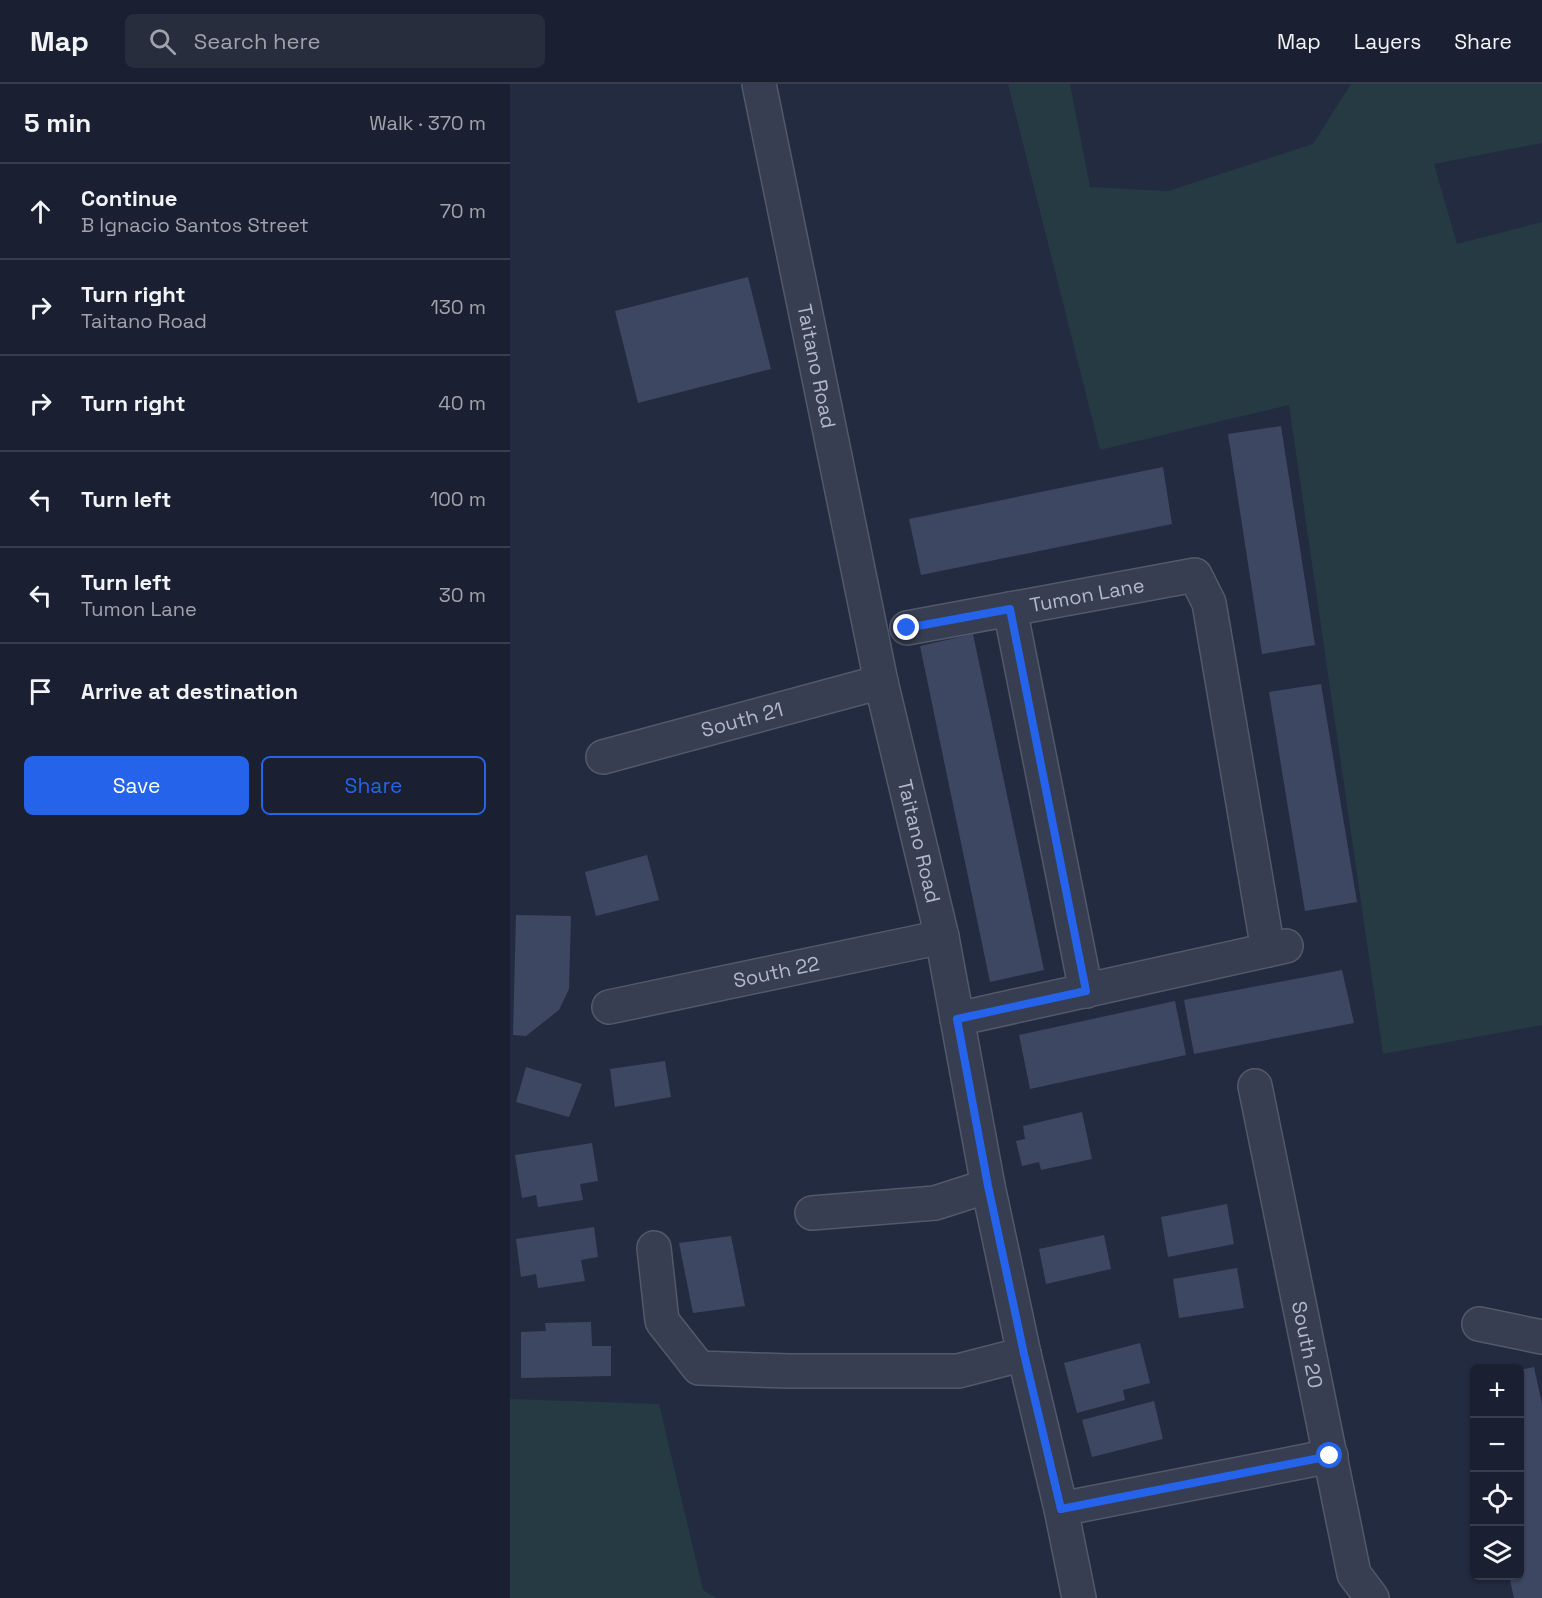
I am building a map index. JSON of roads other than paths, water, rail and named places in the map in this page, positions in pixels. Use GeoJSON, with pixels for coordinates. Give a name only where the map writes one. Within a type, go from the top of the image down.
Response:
{"type":"FeatureCollection","features":[{"type":"Feature","properties":{"kind":"street","name":"Taitano Road"},"geometry":{"type":"LineString","coordinates":[[759,84],[881,682],[942,937],[988,1186],[1079,1598]]}},
{"type":"Feature","properties":{"kind":"street","name":"Tumon Lane"},"geometry":{"type":"LineString","coordinates":[[907,628],[1195,575],[1209,603],[1277,948],[1086,991]]}},
{"type":"Feature","properties":{"kind":"street"},"geometry":{"type":"LineString","coordinates":[[957,1019],[1086,991],[1010,609]]}},
{"type":"Feature","properties":{"kind":"street","name":"South 21"},"geometry":{"type":"LineString","coordinates":[[603,757],[881,682]]}},
{"type":"Feature","properties":{"kind":"street","name":"South 22"},"geometry":{"type":"LineString","coordinates":[[609,1007],[942,937]]}},
{"type":"Feature","properties":{"kind":"street","name":"South 20"},"geometry":{"type":"LineString","coordinates":[[1255,1086],[1354,1574],[1372,1598]]}},
{"type":"Feature","properties":{"kind":"street"},"geometry":{"type":"LineString","coordinates":[[812,1213],[935,1203],[988,1186]]}},
{"type":"Feature","properties":{"kind":"street"},"geometry":{"type":"LineString","coordinates":[[654,1248],[662,1321],[699,1368],[788,1371],[958,1371],[1024,1354]]}},
{"type":"Feature","properties":{"kind":"street"},"geometry":{"type":"LineString","coordinates":[[1479,1324],[1542,1337]]}},
{"type":"Feature","properties":{"kind":"street"},"geometry":{"type":"LineString","coordinates":[[1061,1509],[1330,1456]]}}]}
